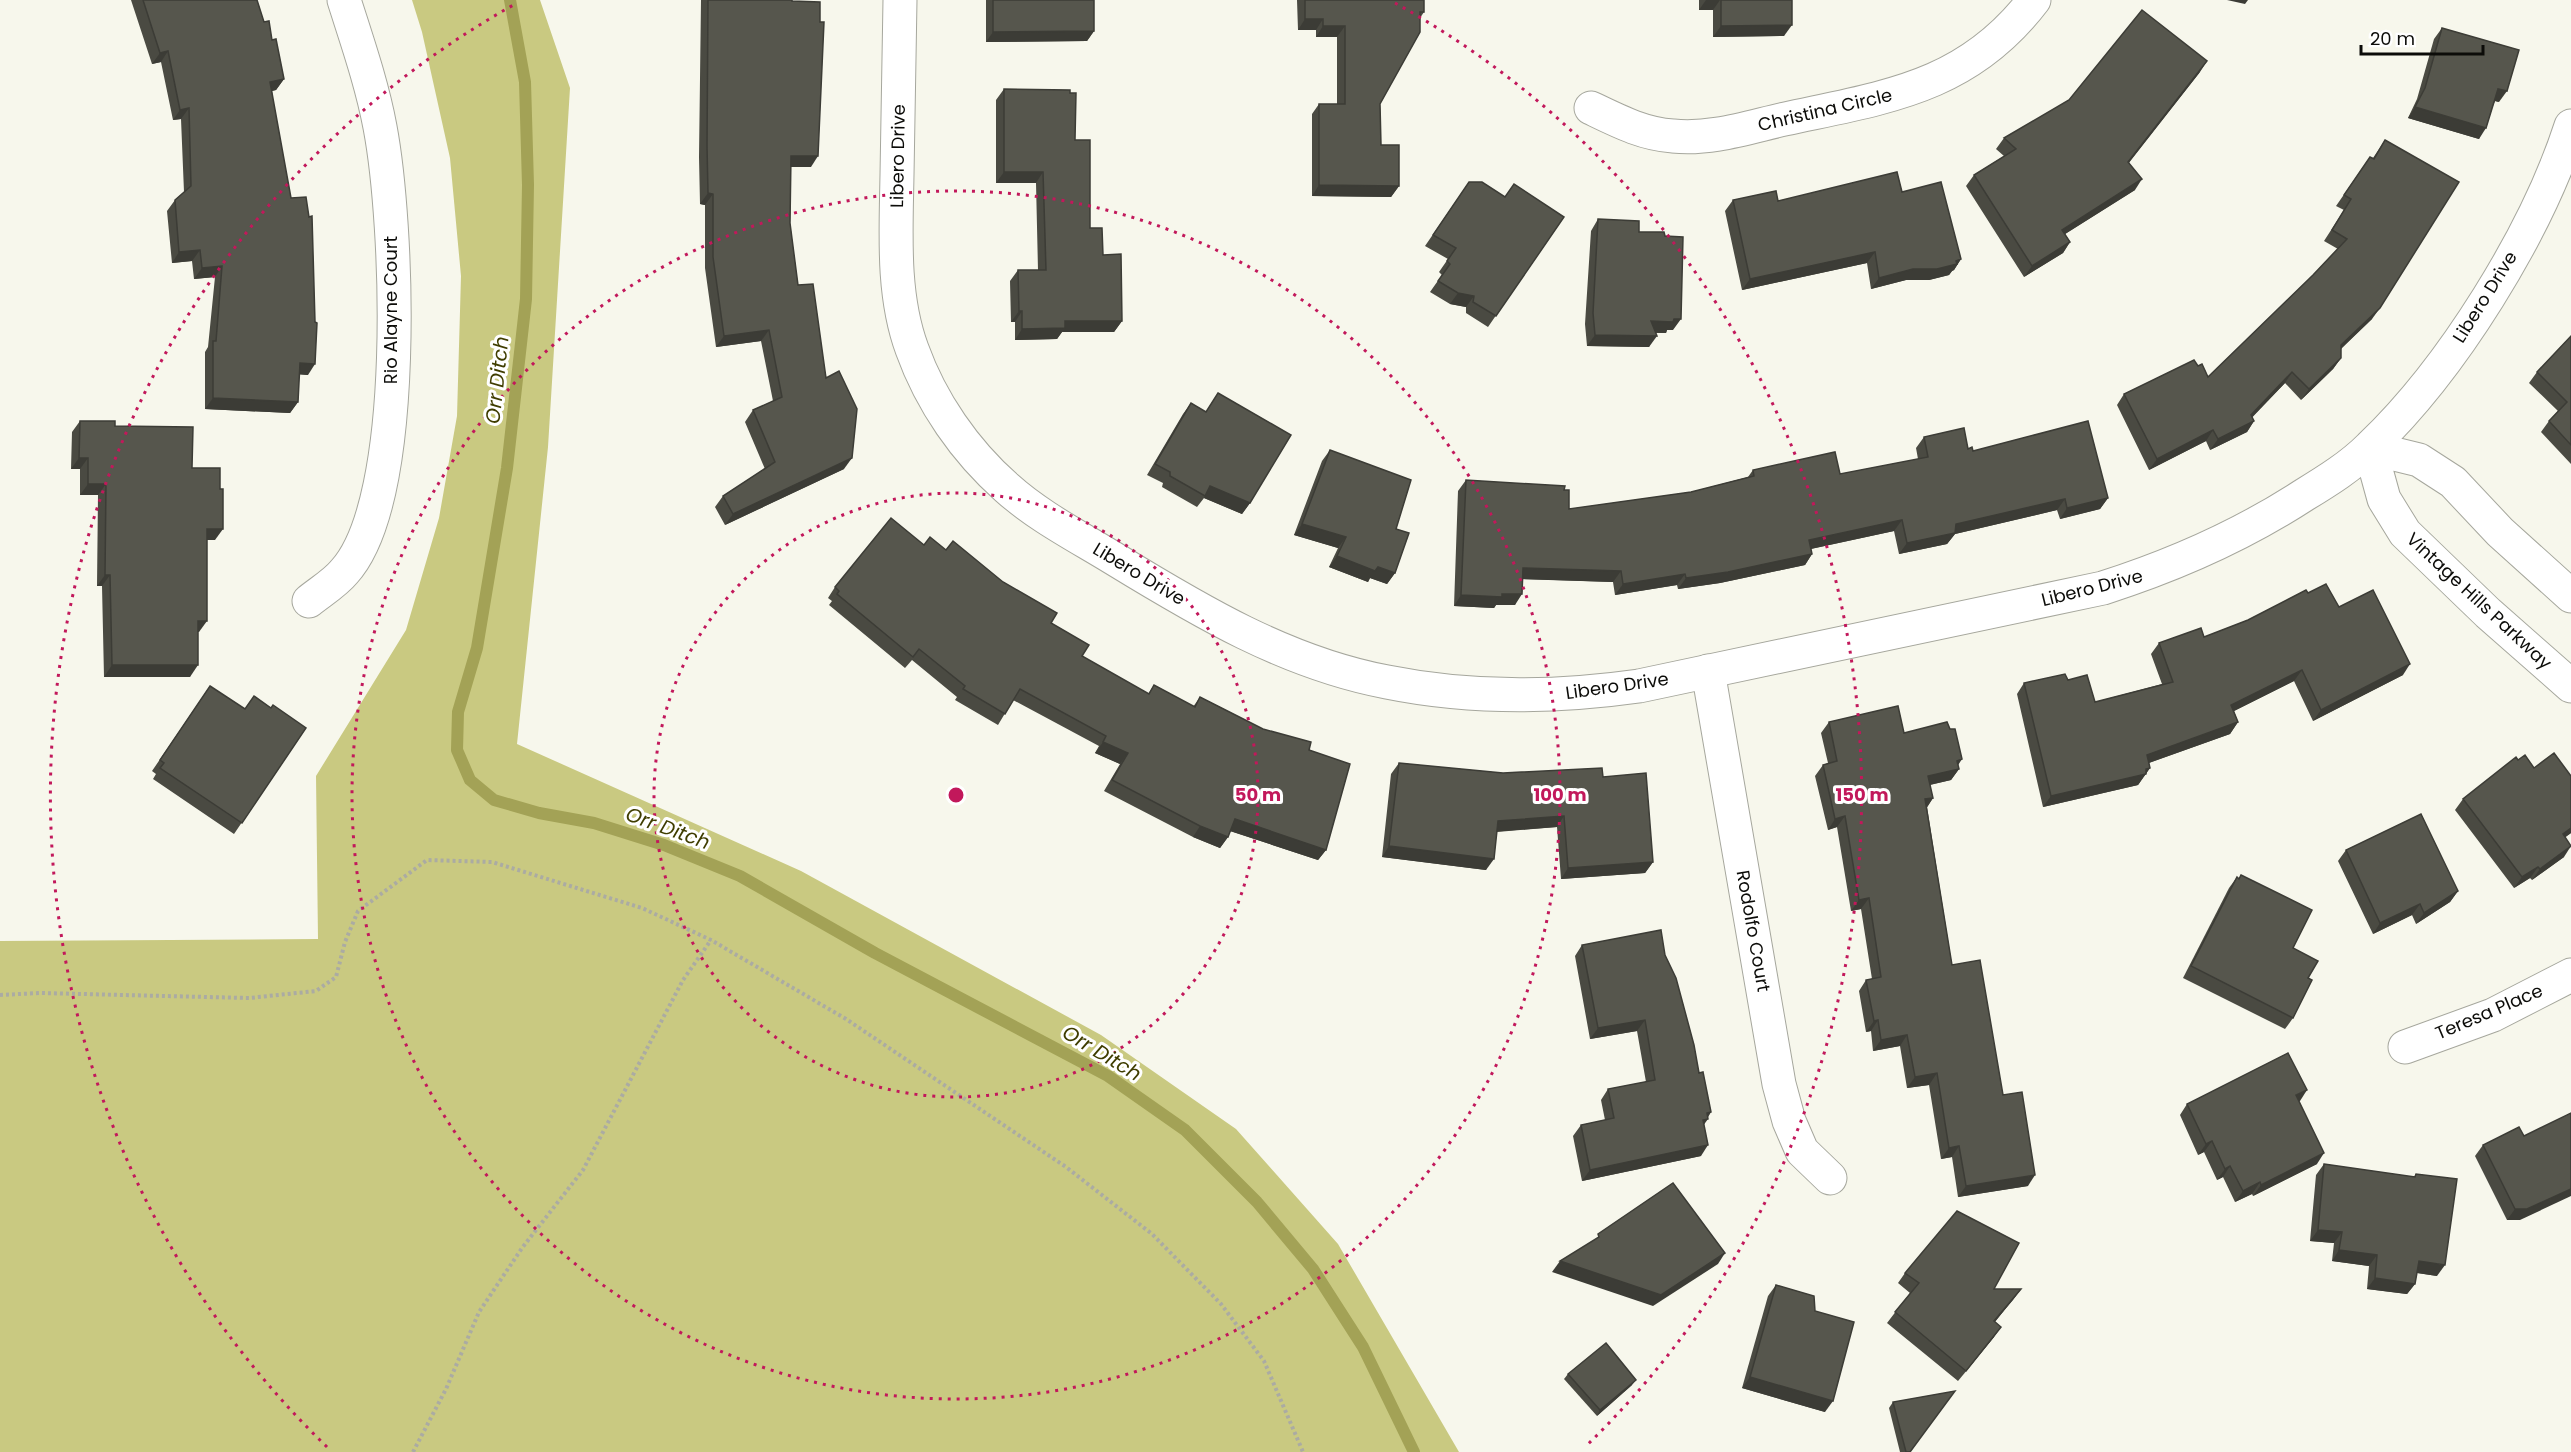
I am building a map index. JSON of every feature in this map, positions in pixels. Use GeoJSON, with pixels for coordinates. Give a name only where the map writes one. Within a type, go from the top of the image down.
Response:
{"type":"FeatureCollection","features":[{"type":"Feature","properties":{"kind":"street","name":"Rio Alayne Court"},"geometry":{"type":"LineString","coordinates":[[309,601],[345,572],[367,532],[378,497],[389,414],[395,339],[389,192],[380,126],[344,0]]}},
{"type":"Feature","properties":{"kind":"street","name":"Libero Drive"},"geometry":{"type":"LineString","coordinates":[[900,0],[896,245],[899,293],[911,348],[936,402],[968,448],[1007,488],[1046,518],[1197,609],[1257,639],[1320,664],[1383,682],[1448,693],[1522,696],[1595,692],[1708,671],[2103,588],[2166,568],[2220,544],[2278,512],[2328,480],[2370,448],[2419,393],[2464,332],[2506,267],[2544,194],[2571,126]]}},
{"type":"Feature","properties":{"kind":"street","name":"Christina Circle"},"geometry":{"type":"LineString","coordinates":[[1591,108],[1639,130],[1673,137],[1708,136],[1908,92],[1950,72],[1992,46],[2034,0]]}},
{"type":"Feature","properties":{"kind":"street"},"geometry":{"type":"LineString","coordinates":[[2370,448],[2419,460],[2452,482],[2500,532],[2571,596]]}},
{"type":"Feature","properties":{"kind":"street","name":"Vintage Hills Parkway"},"geometry":{"type":"LineString","coordinates":[[2370,448],[2384,499],[2405,533],[2488,614],[2571,686]]}},
{"type":"Feature","properties":{"kind":"street","name":"Rodolfo Court"},"geometry":{"type":"LineString","coordinates":[[1708,671],[1779,1084],[1789,1120],[1802,1151],[1830,1178]]}},
{"type":"Feature","properties":{"kind":"street","name":"Teresa Place"},"geometry":{"type":"LineString","coordinates":[[2405,1047],[2493,1015],[2571,975]]}},
{"type":"Feature","properties":{"kind":"path"},"geometry":{"type":"LineString","coordinates":[[0,995],[40,993],[249,998],[316,991],[336,977],[345,942],[358,911],[428,860],[492,862],[554,879],[642,908],[711,940],[846,1019],[1066,1167],[1152,1234],[1221,1304],[1264,1361],[1303,1452]]}},
{"type":"Feature","properties":{"kind":"path"},"geometry":{"type":"LineString","coordinates":[[413,1452],[446,1389],[479,1312],[522,1248],[583,1170],[683,980],[711,940]]}},
{"type":"Feature","properties":{"kind":"shaded area"},"geometry":{"type":"Polygon","coordinates":[[[412,0],[540,0],[570,88],[548,447],[517,744],[801,871],[1101,1035],[1236,1129],[1338,1244],[1459,1452],[0,1452],[0,941],[318,939],[316,776],[406,630],[439,518],[457,416],[461,276],[450,158],[422,32],[412,0]]]}},
{"type":"Feature","properties":{"kind":"building"},"geometry":{"type":"Polygon","coordinates":[[[143,0],[257,0],[264,22],[269,21],[272,40],[276,39],[284,79],[270,82],[291,198],[306,197],[309,217],[312,216],[315,322],[317,323],[315,364],[300,363],[298,402],[213,398],[213,341],[216,341],[222,266],[202,268],[200,250],[179,252],[175,200],[191,186],[189,108],[180,110],[168,51],[160,53],[143,0]]]}},
{"type":"Feature","properties":{"kind":"building"},"geometry":{"type":"Polygon","coordinates":[[[708,0],[820,2],[820,22],[824,22],[818,156],[791,156],[790,223],[798,285],[813,284],[826,378],[839,371],[857,409],[852,458],[733,514],[723,496],[775,462],[753,410],[782,397],[769,330],[724,336],[713,257],[713,194],[708,193],[708,0]]]}},
{"type":"Feature","properties":{"kind":"building"},"geometry":{"type":"Polygon","coordinates":[[[993,0],[1094,0],[1094,31],[993,32],[993,0]]]}},
{"type":"Feature","properties":{"kind":"building"},"geometry":{"type":"Polygon","coordinates":[[[1305,0],[1424,0],[1424,12],[1420,12],[1420,32],[1380,104],[1381,145],[1399,145],[1399,186],[1319,185],[1319,104],[1345,104],[1345,26],[1323,26],[1323,19],[1305,19],[1305,0]]]}},
{"type":"Feature","properties":{"kind":"building"},"geometry":{"type":"Polygon","coordinates":[[[1721,0],[1792,0],[1792,25],[1721,26],[1721,0]]]}},
{"type":"Feature","properties":{"kind":"building"},"geometry":{"type":"Polygon","coordinates":[[[2142,10],[2207,61],[2128,162],[2142,179],[2062,230],[2070,242],[2032,266],[1974,175],[2016,149],[2004,138],[2069,100],[2142,10]]]}},
{"type":"Feature","properties":{"kind":"building"},"geometry":{"type":"Polygon","coordinates":[[[2442,28],[2519,50],[2507,91],[2498,89],[2486,128],[2415,107],[2425,88],[2442,28]]]}},
{"type":"Feature","properties":{"kind":"building"},"geometry":{"type":"Polygon","coordinates":[[[1004,89],[1070,90],[1070,93],[1076,93],[1075,140],[1090,140],[1090,228],[1102,228],[1103,255],[1121,254],[1122,321],[1065,321],[1065,328],[1022,329],[1018,270],[1046,270],[1043,172],[1004,172],[1004,89]]]}},
{"type":"Feature","properties":{"kind":"building"},"geometry":{"type":"Polygon","coordinates":[[[2385,140],[2459,182],[2380,308],[2341,345],[2341,358],[2309,389],[2292,372],[2251,415],[2254,421],[2218,439],[2213,430],[2157,459],[2124,394],[2194,360],[2198,366],[2202,364],[2208,377],[2313,275],[2347,239],[2332,230],[2351,199],[2344,195],[2370,157],[2374,159],[2385,140]]]}},
{"type":"Feature","properties":{"kind":"building"},"geometry":{"type":"Polygon","coordinates":[[[1897,172],[1902,192],[1941,182],[1961,259],[1956,261],[1957,264],[1937,269],[1913,269],[1879,278],[1875,252],[1750,279],[1733,200],[1776,191],[1778,201],[1897,172]]]}},
{"type":"Feature","properties":{"kind":"building"},"geometry":{"type":"Polygon","coordinates":[[[1469,182],[1482,182],[1505,197],[1514,184],[1564,217],[1496,316],[1473,302],[1474,296],[1458,293],[1438,281],[1450,264],[1447,261],[1456,248],[1433,235],[1469,182]]]}},
{"type":"Feature","properties":{"kind":"building"},"geometry":{"type":"Polygon","coordinates":[[[1598,219],[1639,221],[1639,232],[1664,232],[1665,236],[1683,237],[1681,319],[1674,319],[1673,322],[1651,321],[1657,336],[1595,335],[1593,313],[1598,219]]]}},
{"type":"Feature","properties":{"kind":"building"},"geometry":{"type":"Polygon","coordinates":[[[2571,336],[2571,445],[2549,421],[2567,402],[2537,372],[2571,336]]]}},
{"type":"Feature","properties":{"kind":"building"},"geometry":{"type":"Polygon","coordinates":[[[1218,393],[1291,435],[1250,503],[1210,486],[1205,496],[1170,476],[1170,472],[1155,464],[1191,403],[1206,412],[1218,393]]]}},
{"type":"Feature","properties":{"kind":"building"},"geometry":{"type":"Polygon","coordinates":[[[80,421],[115,421],[115,426],[193,427],[192,468],[220,468],[220,489],[223,489],[223,529],[207,529],[207,621],[198,621],[198,665],[112,665],[110,575],[105,575],[106,484],[88,484],[88,458],[79,458],[80,421]]]}},
{"type":"Feature","properties":{"kind":"building"},"geometry":{"type":"Polygon","coordinates":[[[2088,421],[2108,498],[2067,508],[2065,499],[1956,524],[1955,533],[1907,543],[1902,520],[1809,540],[1812,554],[1728,572],[1686,578],[1685,574],[1623,584],[1621,571],[1523,568],[1522,594],[1502,594],[1502,597],[1461,595],[1466,480],[1565,486],[1564,490],[1569,490],[1569,509],[1691,492],[1754,476],[1753,470],[1835,452],[1840,474],[1928,457],[1924,437],[1964,428],[1968,449],[1972,447],[1973,451],[2088,421]]]}},
{"type":"Feature","properties":{"kind":"building"},"geometry":{"type":"Polygon","coordinates":[[[1330,450],[1411,480],[1396,529],[1409,533],[1395,573],[1378,567],[1375,571],[1337,556],[1346,537],[1302,524],[1330,450]]]}},
{"type":"Feature","properties":{"kind":"building"},"geometry":{"type":"Polygon","coordinates":[[[891,518],[924,545],[930,537],[946,550],[953,541],[1003,582],[1057,613],[1051,623],[1089,645],[1082,656],[1149,694],[1154,685],[1195,707],[1200,697],[1263,729],[1311,742],[1309,750],[1350,764],[1326,850],[1235,819],[1228,837],[1200,826],[1112,780],[1128,753],[1103,742],[1106,736],[1020,689],[1005,714],[963,689],[965,686],[919,649],[913,657],[837,594],[839,591],[835,587],[891,518]]]}},
{"type":"Feature","properties":{"kind":"building"},"geometry":{"type":"Polygon","coordinates":[[[2326,584],[2339,607],[2373,590],[2410,664],[2321,710],[2302,670],[2231,705],[2238,722],[2147,755],[2150,768],[2146,769],[2146,774],[2051,796],[2024,683],[2065,674],[2068,680],[2087,675],[2095,702],[2173,682],[2159,643],[2201,628],[2204,637],[2248,620],[2306,590],[2308,593],[2326,584]]]}},
{"type":"Feature","properties":{"kind":"building"},"geometry":{"type":"Polygon","coordinates":[[[210,686],[245,709],[254,696],[271,708],[273,705],[306,728],[242,823],[160,768],[164,763],[160,760],[210,686]]]}},
{"type":"Feature","properties":{"kind":"building"},"geometry":{"type":"Polygon","coordinates":[[[1898,706],[1904,733],[1947,722],[1950,729],[1955,729],[1962,759],[1957,761],[1959,769],[1928,776],[1933,798],[1925,799],[1952,965],[1980,960],[2003,1095],[2022,1092],[2035,1175],[1966,1186],[1959,1146],[1949,1148],[1937,1073],[1915,1077],[1907,1035],[1881,1040],[1878,1020],[1874,1021],[1866,980],[1881,977],[1869,898],[1859,900],[1845,816],[1835,819],[1823,765],[1837,761],[1829,722],[1898,706]]]}},
{"type":"Feature","properties":{"kind":"building"},"geometry":{"type":"Polygon","coordinates":[[[2554,753],[2571,776],[2571,828],[2563,834],[2571,846],[2540,869],[2538,867],[2522,877],[2463,799],[2516,757],[2518,760],[2525,755],[2534,768],[2554,753]]]}},
{"type":"Feature","properties":{"kind":"building"},"geometry":{"type":"Polygon","coordinates":[[[1399,763],[1503,773],[1602,768],[1603,777],[1646,773],[1653,862],[1568,868],[1564,816],[1498,821],[1494,859],[1389,846],[1399,763]]]}},
{"type":"Feature","properties":{"kind":"building"},"geometry":{"type":"Polygon","coordinates":[[[2421,814],[2458,891],[2424,913],[2420,904],[2380,923],[2346,850],[2421,814]]]}},
{"type":"Feature","properties":{"kind":"building"},"geometry":{"type":"Polygon","coordinates":[[[2241,875],[2312,910],[2293,948],[2318,961],[2308,978],[2312,980],[2293,1018],[2191,966],[2237,877],[2239,879],[2241,875]]]}},
{"type":"Feature","properties":{"kind":"building"},"geometry":{"type":"Polygon","coordinates":[[[1661,930],[1665,955],[1676,978],[1699,1073],[1703,1072],[1711,1112],[1707,1113],[1708,1119],[1703,1120],[1708,1145],[1590,1170],[1581,1125],[1614,1118],[1608,1089],[1655,1080],[1645,1020],[1598,1028],[1582,945],[1661,930]]]}},
{"type":"Feature","properties":{"kind":"building"},"geometry":{"type":"Polygon","coordinates":[[[2288,1053],[2307,1090],[2296,1095],[2324,1153],[2261,1185],[2260,1182],[2243,1191],[2230,1166],[2225,1169],[2212,1141],[2206,1144],[2187,1104],[2288,1053]]]}},
{"type":"Feature","properties":{"kind":"building"},"geometry":{"type":"Polygon","coordinates":[[[2571,1113],[2571,1189],[2527,1209],[2515,1209],[2483,1145],[2519,1127],[2524,1136],[2571,1113]]]}},
{"type":"Feature","properties":{"kind":"building"},"geometry":{"type":"Polygon","coordinates":[[[2324,1164],[2415,1177],[2416,1174],[2457,1179],[2445,1265],[2419,1261],[2415,1284],[2375,1278],[2377,1255],[2339,1250],[2342,1232],[2318,1230],[2324,1164]]]}},
{"type":"Feature","properties":{"kind":"building"},"geometry":{"type":"Polygon","coordinates":[[[1673,1183],[1725,1253],[1661,1295],[1560,1261],[1599,1237],[1598,1234],[1673,1183]]]}},
{"type":"Feature","properties":{"kind":"building"},"geometry":{"type":"Polygon","coordinates":[[[1957,1211],[2019,1243],[1994,1289],[2021,1289],[1994,1321],[2001,1327],[1966,1371],[1895,1312],[1919,1283],[1905,1273],[1957,1211]]]}},
{"type":"Feature","properties":{"kind":"building"},"geometry":{"type":"Polygon","coordinates":[[[1776,1285],[1814,1296],[1815,1311],[1854,1322],[1833,1401],[1750,1377],[1776,1285]]]}},
{"type":"Feature","properties":{"kind":"building"},"geometry":{"type":"Polygon","coordinates":[[[1606,1343],[1636,1380],[1600,1410],[1568,1374],[1606,1343]]]}},
{"type":"Feature","properties":{"kind":"building"},"geometry":{"type":"Polygon","coordinates":[[[1955,1391],[1910,1452],[1906,1452],[1893,1402],[1955,1391]]]}},
{"type":"Feature","properties":{"kind":"waterway","name":"Orr Ditch"},"geometry":{"type":"LineString","coordinates":[[510,0],[525,82],[528,185],[526,299],[507,468],[477,648],[458,712],[457,750],[470,780],[494,800],[539,813],[594,823],[664,845],[740,876],[875,953],[1108,1076],[1185,1130],[1257,1202],[1313,1269],[1363,1347],[1414,1452]]}}]}
